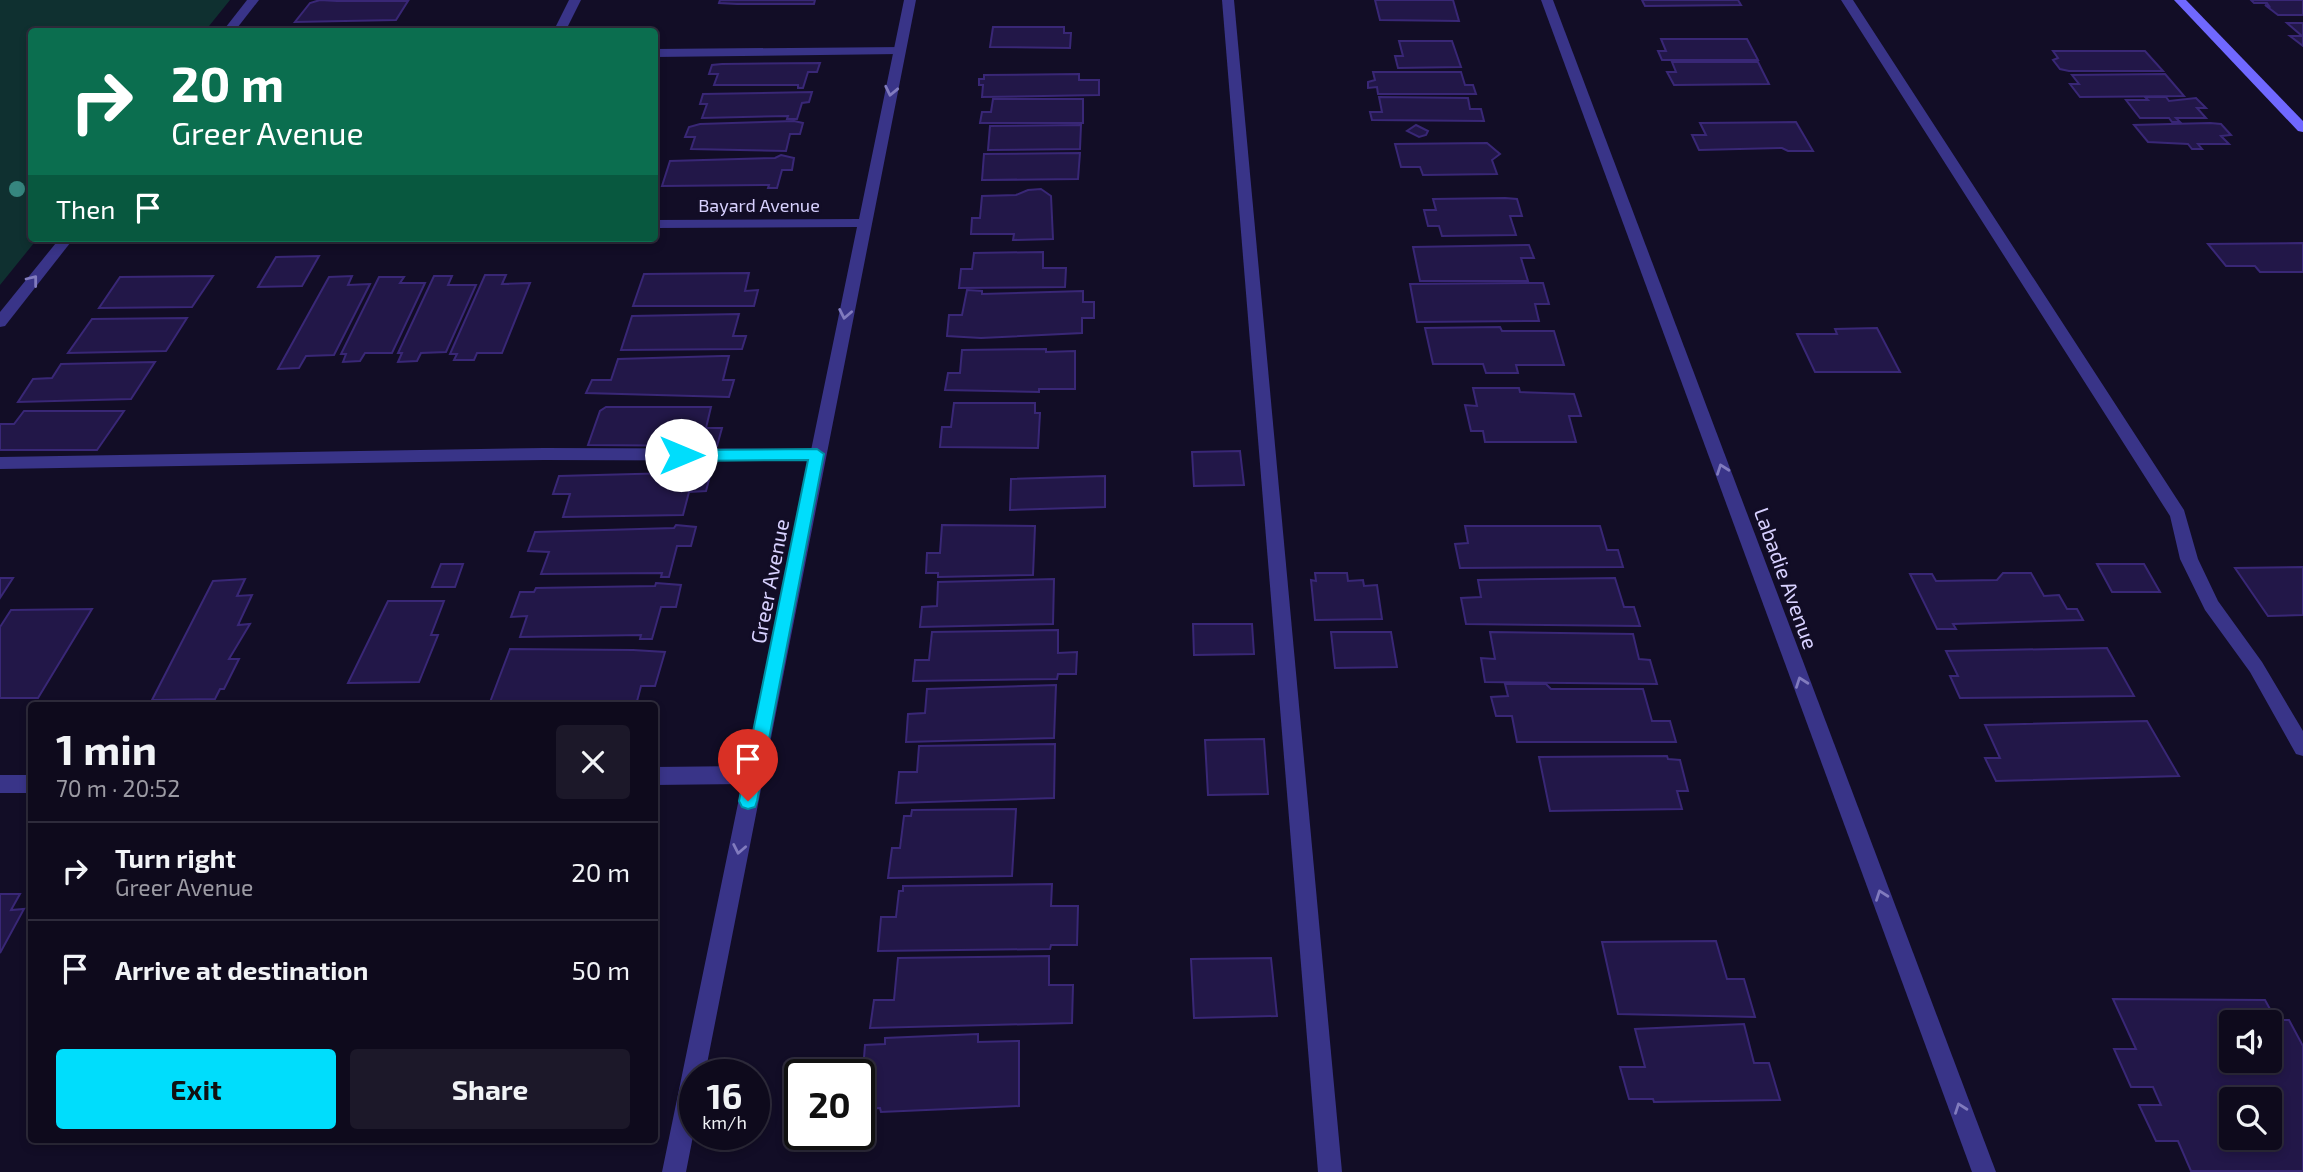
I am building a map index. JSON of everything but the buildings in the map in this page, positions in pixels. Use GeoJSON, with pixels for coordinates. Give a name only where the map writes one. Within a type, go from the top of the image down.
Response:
{"type":"FeatureCollection","features":[{"type":"Feature","properties":{"kind":"street"},"geometry":{"type":"LineString","coordinates":[[231,28],[253,0]]}},
{"type":"Feature","properties":{"kind":"street"},"geometry":{"type":"LineString","coordinates":[[561,28],[575,0]]}},
{"type":"Feature","properties":{"kind":"street","name":"Greer Avenue"},"geometry":{"type":"LineString","coordinates":[[674,1172],[910,0]]}},
{"type":"Feature","properties":{"kind":"street"},"geometry":{"type":"LineString","coordinates":[[1228,0],[1330,1172]]}},
{"type":"Feature","properties":{"kind":"street","name":"Labadie Avenue"},"geometry":{"type":"LineString","coordinates":[[1547,0],[1984,1172]]}},
{"type":"Feature","properties":{"kind":"street"},"geometry":{"type":"LineString","coordinates":[[1847,0],[2178,515],[2189,559],[2211,605],[2256,667],[2303,748]]}},
{"type":"Feature","properties":{"kind":"street"},"geometry":{"type":"LineString","coordinates":[[2180,0],[2303,128]]}},
{"type":"Feature","properties":{"kind":"street"},"geometry":{"type":"LineString","coordinates":[[658,53],[900,50]]}},
{"type":"Feature","properties":{"kind":"street","name":"Bayard Avenue"},"geometry":{"type":"LineString","coordinates":[[658,225],[863,223]]}},
{"type":"Feature","properties":{"kind":"street"},"geometry":{"type":"LineString","coordinates":[[0,323],[64,242]]}},
{"type":"Feature","properties":{"kind":"street"},"geometry":{"type":"LineString","coordinates":[[0,463],[544,454],[817,454]]}},
{"type":"Feature","properties":{"kind":"street"},"geometry":{"type":"LineString","coordinates":[[658,776],[754,775]]}},
{"type":"Feature","properties":{"kind":"street"},"geometry":{"type":"LineString","coordinates":[[0,784],[28,783]]}},
{"type":"Feature","properties":{"kind":"green space"},"geometry":{"type":"Polygon","coordinates":[[[0,0],[230,0],[207,28],[28,28],[28,242],[35,242],[0,285],[0,0]]]}},
{"type":"Feature","properties":{"kind":"route"},"geometry":{"type":"LineString","coordinates":[[681,455],[817,454],[748,801]]}}]}
